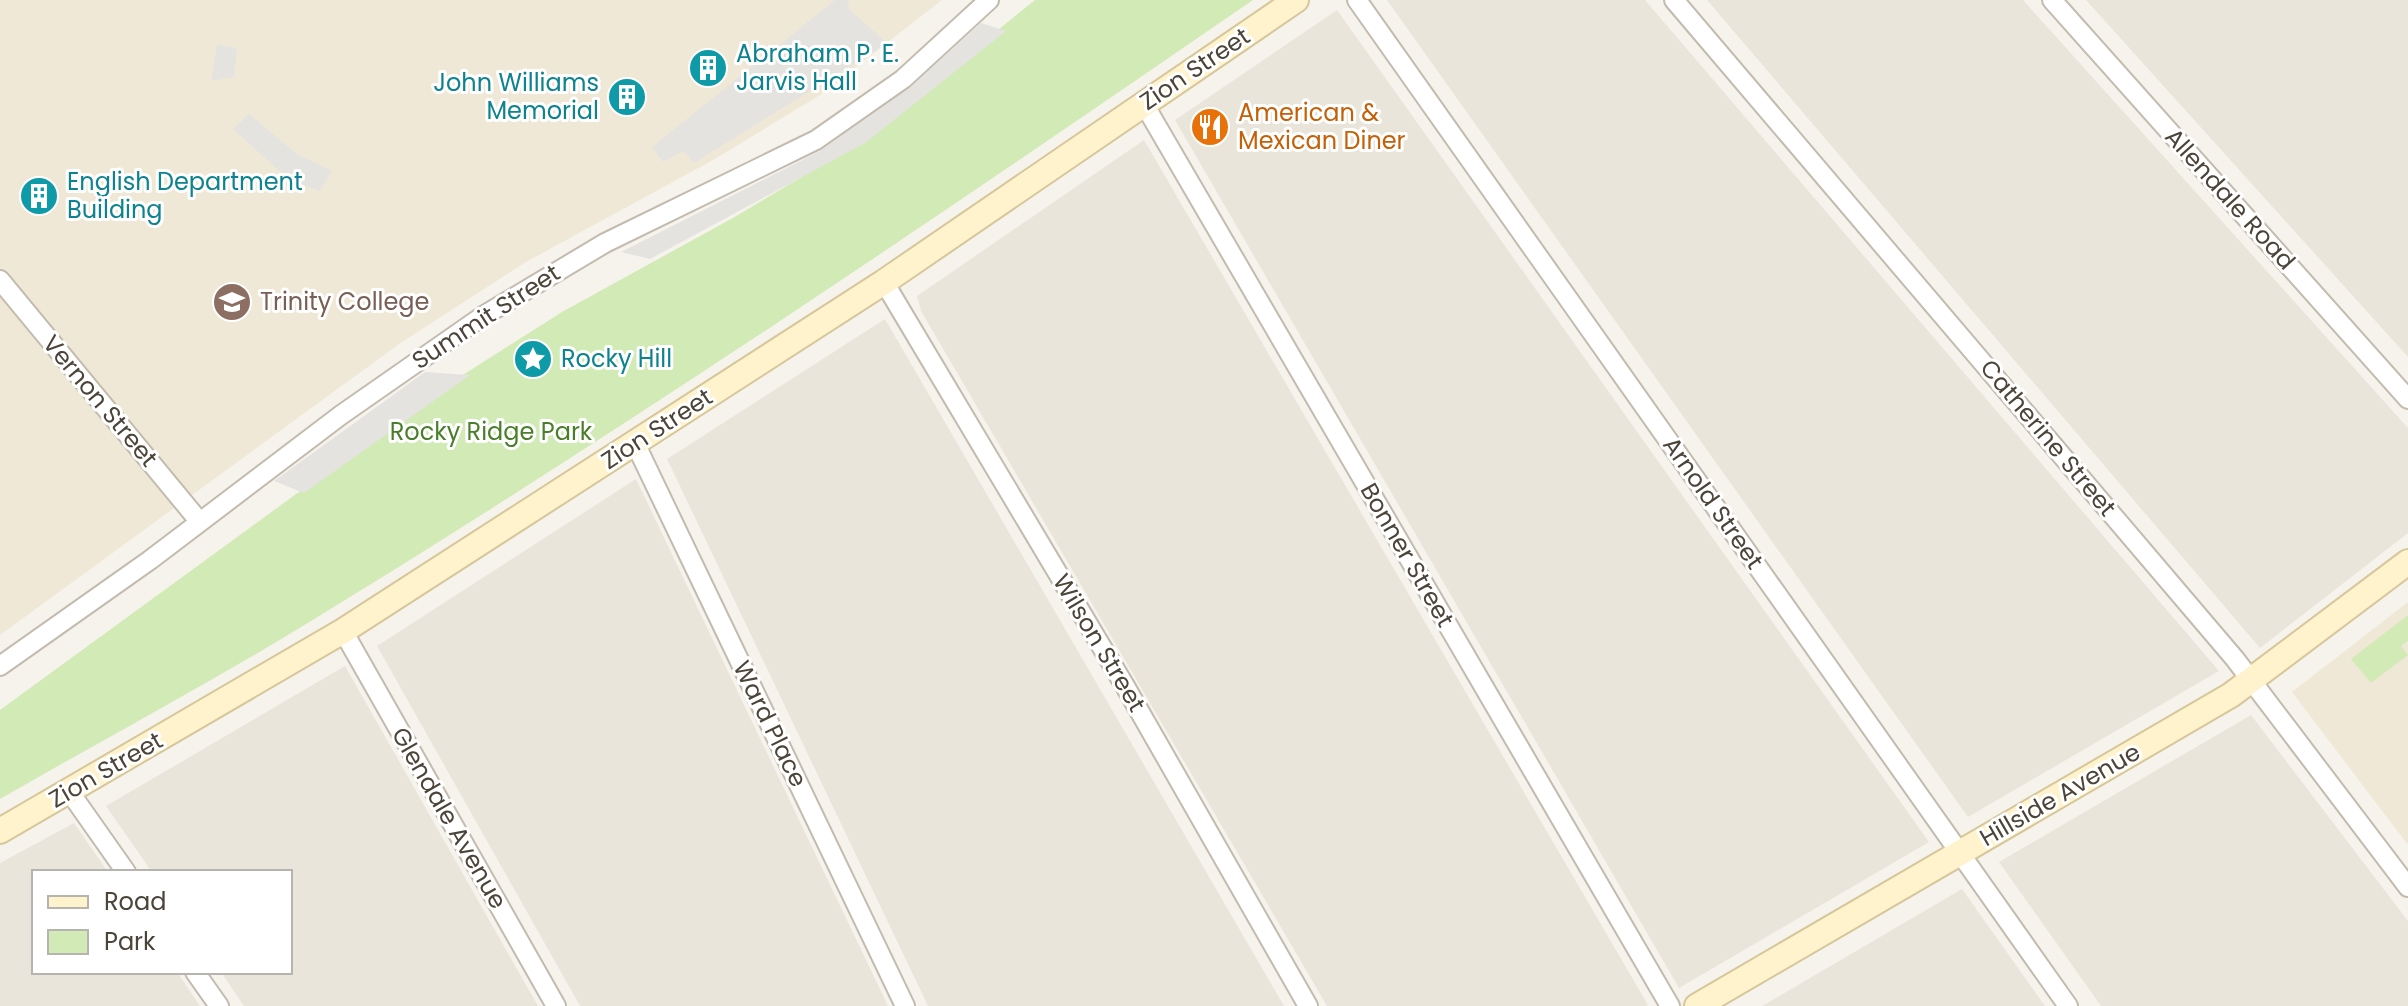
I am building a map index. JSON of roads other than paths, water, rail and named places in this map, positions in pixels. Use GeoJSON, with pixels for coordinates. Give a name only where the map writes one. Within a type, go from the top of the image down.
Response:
{"type":"FeatureCollection","features":[{"type":"Feature","properties":{"kind":"main road","name":"Zion Street"},"geometry":{"type":"LineString","coordinates":[[0,831],[343,631],[884,282],[1296,0]]}},
{"type":"Feature","properties":{"kind":"main road","name":"Hillside Avenue"},"geometry":{"type":"LineString","coordinates":[[1697,1006],[1961,854],[2251,681],[2408,562]]}},
{"type":"Feature","properties":{"kind":"street","name":"Summit Street"},"geometry":{"type":"LineString","coordinates":[[0,666],[412,363],[520,292],[605,243],[816,140],[903,79],[989,0]]}},
{"type":"Feature","properties":{"kind":"street","name":"Arnold Street"},"geometry":{"type":"LineString","coordinates":[[1357,0],[2068,1006]]}},
{"type":"Feature","properties":{"kind":"street","name":"Catherine Street"},"geometry":{"type":"LineString","coordinates":[[1674,0],[2251,681],[2408,887]]}},
{"type":"Feature","properties":{"kind":"street","name":"Allendale Road"},"geometry":{"type":"LineString","coordinates":[[2052,0],[2408,399]]}},
{"type":"Feature","properties":{"kind":"street","name":"Bonner Street"},"geometry":{"type":"LineString","coordinates":[[1144,104],[1670,1006]]}},
{"type":"Feature","properties":{"kind":"street","name":"Vernon Street"},"geometry":{"type":"LineString","coordinates":[[0,280],[199,521]]}},
{"type":"Feature","properties":{"kind":"street","name":"Wilson Street"},"geometry":{"type":"LineString","coordinates":[[884,282],[1125,686],[1308,1006]]}},
{"type":"Feature","properties":{"kind":"street","name":"Ward Place"},"geometry":{"type":"LineString","coordinates":[[635,443],[905,1006]]}},
{"type":"Feature","properties":{"kind":"street","name":"Glendale Avenue"},"geometry":{"type":"LineString","coordinates":[[343,631],[556,1006]]}},
{"type":"Feature","properties":{"kind":"street"},"geometry":{"type":"LineString","coordinates":[[69,791],[125,870]]}},
{"type":"Feature","properties":{"kind":"street"},"geometry":{"type":"LineString","coordinates":[[196,974],[219,1006]]}},
{"type":"Feature","properties":{"kind":"place","name":"Abraham P. E. Jarvis Hall"},"geometry":{"type":"Point","coordinates":[708,68]}},
{"type":"Feature","properties":{"kind":"place","name":"John Williams Memorial"},"geometry":{"type":"Point","coordinates":[627,97]}},
{"type":"Feature","properties":{"kind":"place","name":"American & Mexican Diner"},"geometry":{"type":"Point","coordinates":[1210,127]}},
{"type":"Feature","properties":{"kind":"place","name":"English Department Building"},"geometry":{"type":"Point","coordinates":[39,196]}},
{"type":"Feature","properties":{"kind":"place","name":"Trinity College"},"geometry":{"type":"Point","coordinates":[232,302]}},
{"type":"Feature","properties":{"kind":"place","name":"Rocky Hill"},"geometry":{"type":"Point","coordinates":[533,359]}},
{"type":"Feature","properties":{"kind":"park label","name":"Rocky Ridge Park"},"geometry":{"type":"Point","coordinates":[491,432]}}]}
